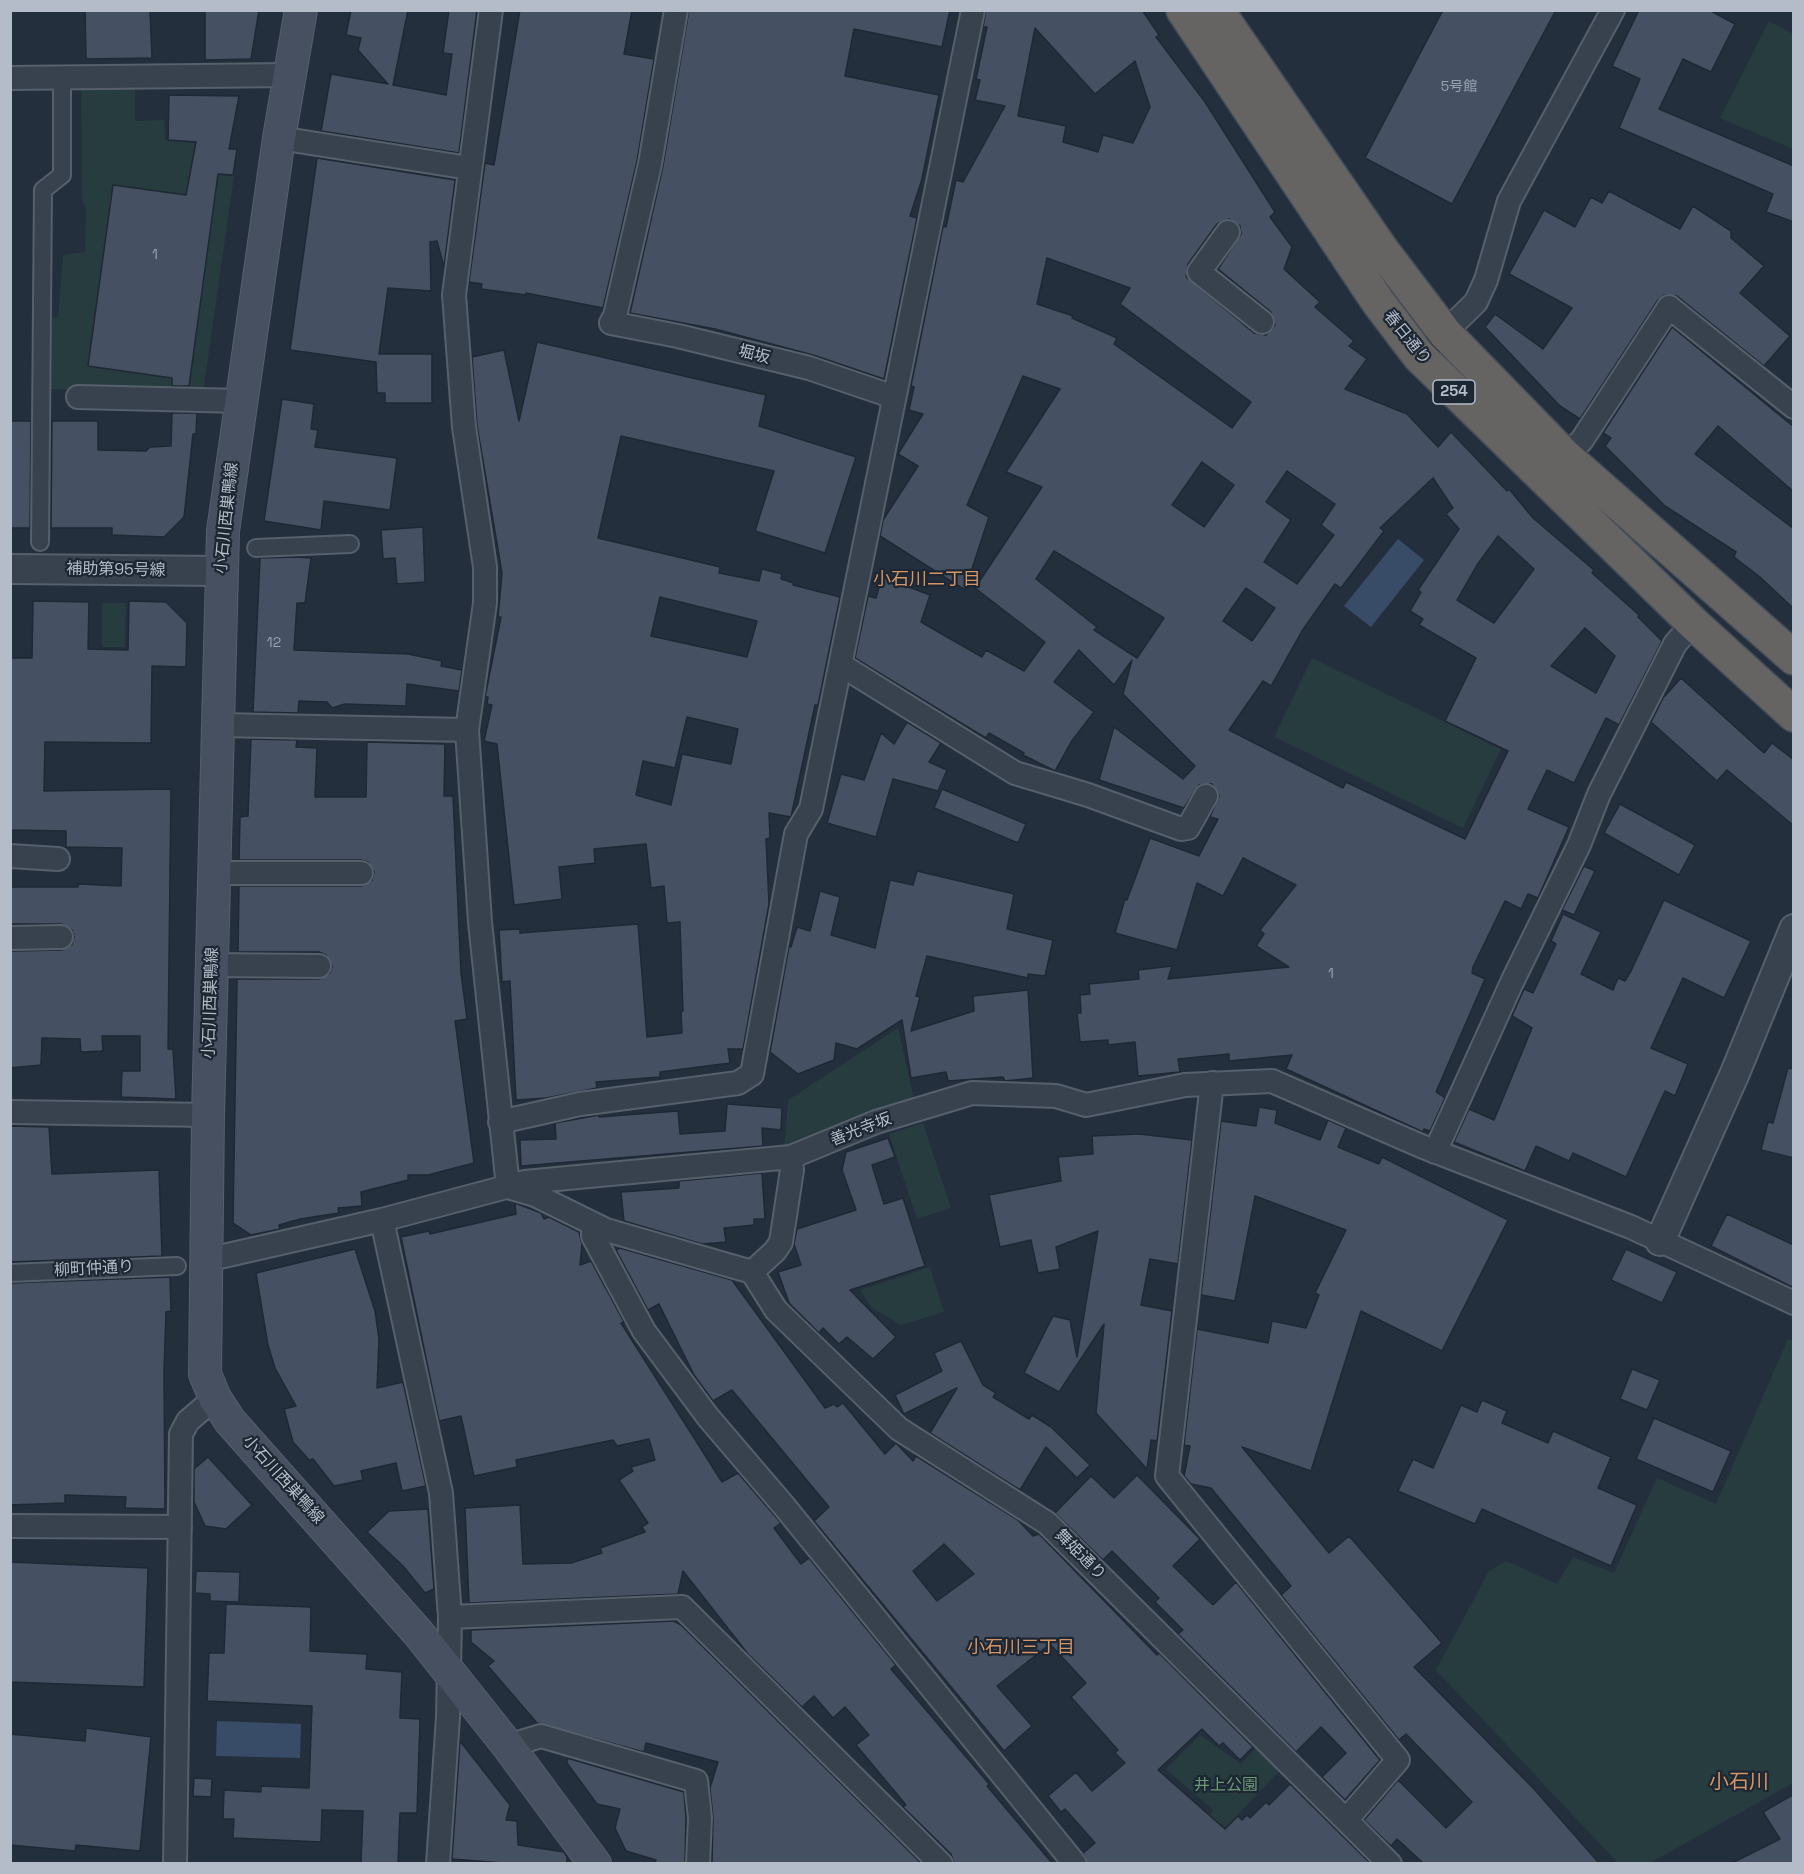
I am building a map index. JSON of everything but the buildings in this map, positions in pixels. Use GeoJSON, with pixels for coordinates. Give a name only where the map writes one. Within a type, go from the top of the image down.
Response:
{"type":"FeatureCollection","features":[{"type":"Feature","properties":{"kind":"highway","name":"春日通り"},"geometry":{"type":"LineString","coordinates":[[1182,10],[1366,284],[1419,356],[1693,623],[1794,715]]}},
{"type":"Feature","properties":{"kind":"highway","name":"春日通り"},"geometry":{"type":"LineString","coordinates":[[1217,10],[1382,250],[1445,333],[1566,457],[1794,658]]}},
{"type":"Feature","properties":{"kind":"main road","name":"小石川西巣鴨線"},"geometry":{"type":"LineString","coordinates":[[301,10],[279,138],[223,531],[208,1115],[191,1263],[204,1363],[209,1386],[230,1421],[450,1671],[595,1863]]}},
{"type":"Feature","properties":{"kind":"street"},"geometry":{"type":"LineString","coordinates":[[491,10],[454,295],[464,427],[486,585],[467,730],[480,922],[508,1187],[536,1195],[593,1225],[752,1272],[776,1251],[781,1242],[792,1170],[791,1157]]}},
{"type":"Feature","properties":{"kind":"street","name":"堀坂"},"geometry":{"type":"LineString","coordinates":[[676,10],[650,164],[615,316],[611,323],[678,336],[809,368],[894,397]]}},
{"type":"Feature","properties":{"kind":"street"},"geometry":{"type":"LineString","coordinates":[[500,1122],[580,1104],[728,1085],[748,1078],[753,1067],[796,834],[811,809],[973,10]]}},
{"type":"Feature","properties":{"kind":"street"},"geometry":{"type":"LineString","coordinates":[[1419,356],[1476,302],[1509,201],[1613,10]]}},
{"type":"Feature","properties":{"kind":"street"},"geometry":{"type":"LineString","coordinates":[[10,78],[289,75]]}},
{"type":"Feature","properties":{"kind":"street"},"geometry":{"type":"LineString","coordinates":[[40,542],[43,190],[62,175],[62,77]]}},
{"type":"Feature","properties":{"kind":"street"},"geometry":{"type":"LineString","coordinates":[[279,138],[470,168]]}},
{"type":"Feature","properties":{"kind":"street"},"geometry":{"type":"LineString","coordinates":[[1228,232],[1199,272],[1262,322]]}},
{"type":"Feature","properties":{"kind":"street"},"geometry":{"type":"LineString","coordinates":[[1566,457],[1582,440],[1669,307],[1794,407]]}},
{"type":"Feature","properties":{"kind":"street"},"geometry":{"type":"LineString","coordinates":[[78,397],[241,402]]}},
{"type":"Feature","properties":{"kind":"street"},"geometry":{"type":"LineString","coordinates":[[256,548],[350,544]]}},
{"type":"Feature","properties":{"kind":"street","name":"補助第95号線"},"geometry":{"type":"LineString","coordinates":[[10,569],[221,571]]}},
{"type":"Feature","properties":{"kind":"street"},"geometry":{"type":"LineString","coordinates":[[1436,1152],[1513,980],[1578,846],[1599,794],[1676,644],[1693,623]]}},
{"type":"Feature","properties":{"kind":"street"},"geometry":{"type":"LineString","coordinates":[[841,665],[1015,773],[1088,795],[1181,829],[1188,828],[1206,796]]}},
{"type":"Feature","properties":{"kind":"street"},"geometry":{"type":"LineString","coordinates":[[219,724],[467,730]]}},
{"type":"Feature","properties":{"kind":"street"},"geometry":{"type":"LineString","coordinates":[[10,856],[58,859]]}},
{"type":"Feature","properties":{"kind":"street"},"geometry":{"type":"LineString","coordinates":[[215,873],[361,873]]}},
{"type":"Feature","properties":{"kind":"street"},"geometry":{"type":"LineString","coordinates":[[1660,1241],[1735,1073],[1794,929]]}},
{"type":"Feature","properties":{"kind":"street"},"geometry":{"type":"LineString","coordinates":[[10,938],[61,937]]}},
{"type":"Feature","properties":{"kind":"street"},"geometry":{"type":"LineString","coordinates":[[212,965],[319,966]]}},
{"type":"Feature","properties":{"kind":"street","name":"善光寺坂"},"geometry":{"type":"LineString","coordinates":[[191,1263],[382,1220],[544,1179],[791,1157],[876,1122],[972,1093],[1056,1096],[1086,1105],[1185,1085],[1272,1081],[1436,1152],[1631,1227],[1794,1303]]}},
{"type":"Feature","properties":{"kind":"street"},"geometry":{"type":"LineString","coordinates":[[1212,1083],[1167,1476],[1398,1760],[1347,1819]]}},
{"type":"Feature","properties":{"kind":"street"},"geometry":{"type":"LineString","coordinates":[[10,1112],[208,1115]]}},
{"type":"Feature","properties":{"kind":"street"},"geometry":{"type":"LineString","coordinates":[[382,1220],[435,1459],[450,1617],[450,1671],[438,1863]]}},
{"type":"Feature","properties":{"kind":"street"},"geometry":{"type":"LineString","coordinates":[[593,1225],[592,1236],[644,1331],[708,1418],[784,1506],[1075,1863]]}},
{"type":"Feature","properties":{"kind":"street","name":"柳町仲通り"},"geometry":{"type":"LineString","coordinates":[[10,1273],[191,1263]]}},
{"type":"Feature","properties":{"kind":"street","name":"舞姫通り"},"geometry":{"type":"LineString","coordinates":[[752,1272],[776,1310],[899,1429],[1047,1523],[1390,1863]]}},
{"type":"Feature","properties":{"kind":"street"},"geometry":{"type":"LineString","coordinates":[[175,1863],[181,1434],[188,1421],[215,1398]]}},
{"type":"Feature","properties":{"kind":"street"},"geometry":{"type":"LineString","coordinates":[[10,1526],[180,1527]]}},
{"type":"Feature","properties":{"kind":"street"},"geometry":{"type":"LineString","coordinates":[[450,1617],[682,1607],[941,1863]]}},
{"type":"Feature","properties":{"kind":"street"},"geometry":{"type":"LineString","coordinates":[[508,1746],[542,1736],[696,1780],[700,1818],[698,1863]]}},
{"type":"Feature","properties":{"kind":"green space"},"geometry":{"type":"Polygon","coordinates":[[[1769,21],[1793,34],[1793,149],[1720,118],[1769,21]]]}},
{"type":"Feature","properties":{"kind":"green space"},"geometry":{"type":"Polygon","coordinates":[[[135,86],[135,121],[164,120],[165,140],[195,143],[190,173],[234,176],[203,393],[42,389],[44,318],[58,317],[63,255],[85,252],[86,208],[82,200],[81,87],[135,86]],[[113,186],[88,366],[190,380],[214,199],[113,186]]]}},
{"type":"Feature","properties":{"kind":"green space"},"geometry":{"type":"Polygon","coordinates":[[[102,603],[126,603],[125,647],[102,647],[102,603]]]}},
{"type":"Feature","properties":{"kind":"green space"},"geometry":{"type":"Polygon","coordinates":[[[1312,658],[1501,749],[1463,828],[1274,737],[1312,658]]]}},
{"type":"Feature","properties":{"kind":"green space"},"geometry":{"type":"Polygon","coordinates":[[[898,1028],[914,1099],[784,1151],[788,1100],[898,1028]]]}},
{"type":"Feature","properties":{"kind":"green space"},"geometry":{"type":"Polygon","coordinates":[[[923,1123],[951,1208],[917,1219],[889,1134],[923,1123]]]}},
{"type":"Feature","properties":{"kind":"green space"},"geometry":{"type":"Polygon","coordinates":[[[930,1267],[944,1312],[901,1325],[872,1308],[860,1290],[930,1267]]]}},
{"type":"Feature","properties":{"kind":"green space"},"geometry":{"type":"Polygon","coordinates":[[[1788,1339],[1794,1341],[1793,1783],[1650,1863],[1618,1863],[1436,1670],[1489,1571],[1506,1561],[1557,1584],[1573,1557],[1614,1573],[1657,1478],[1716,1504],[1788,1339]]]}},
{"type":"Feature","properties":{"kind":"green space","name":"井上公園"},"geometry":{"type":"Polygon","coordinates":[[[1200,1735],[1241,1764],[1260,1744],[1283,1767],[1226,1827],[1209,1818],[1213,1810],[1166,1769],[1200,1735]]]}},
{"type":"Feature","properties":{"kind":"water"},"geometry":{"type":"Polygon","coordinates":[[[1398,539],[1424,560],[1371,627],[1344,606],[1398,539]]]}},
{"type":"Feature","properties":{"kind":"water"},"geometry":{"type":"Polygon","coordinates":[[[217,1721],[301,1724],[300,1758],[216,1756],[217,1721]]]}},
{"type":"Feature","properties":{"kind":"district","name":"小石川二丁目"},"geometry":{"type":"Point","coordinates":[927,580]}},
{"type":"Feature","properties":{"kind":"district","name":"小石川三丁目"},"geometry":{"type":"Point","coordinates":[1021,1648]}},
{"type":"Feature","properties":{"kind":"district","name":"小石川"},"geometry":{"type":"Point","coordinates":[1739,1783]}}]}
